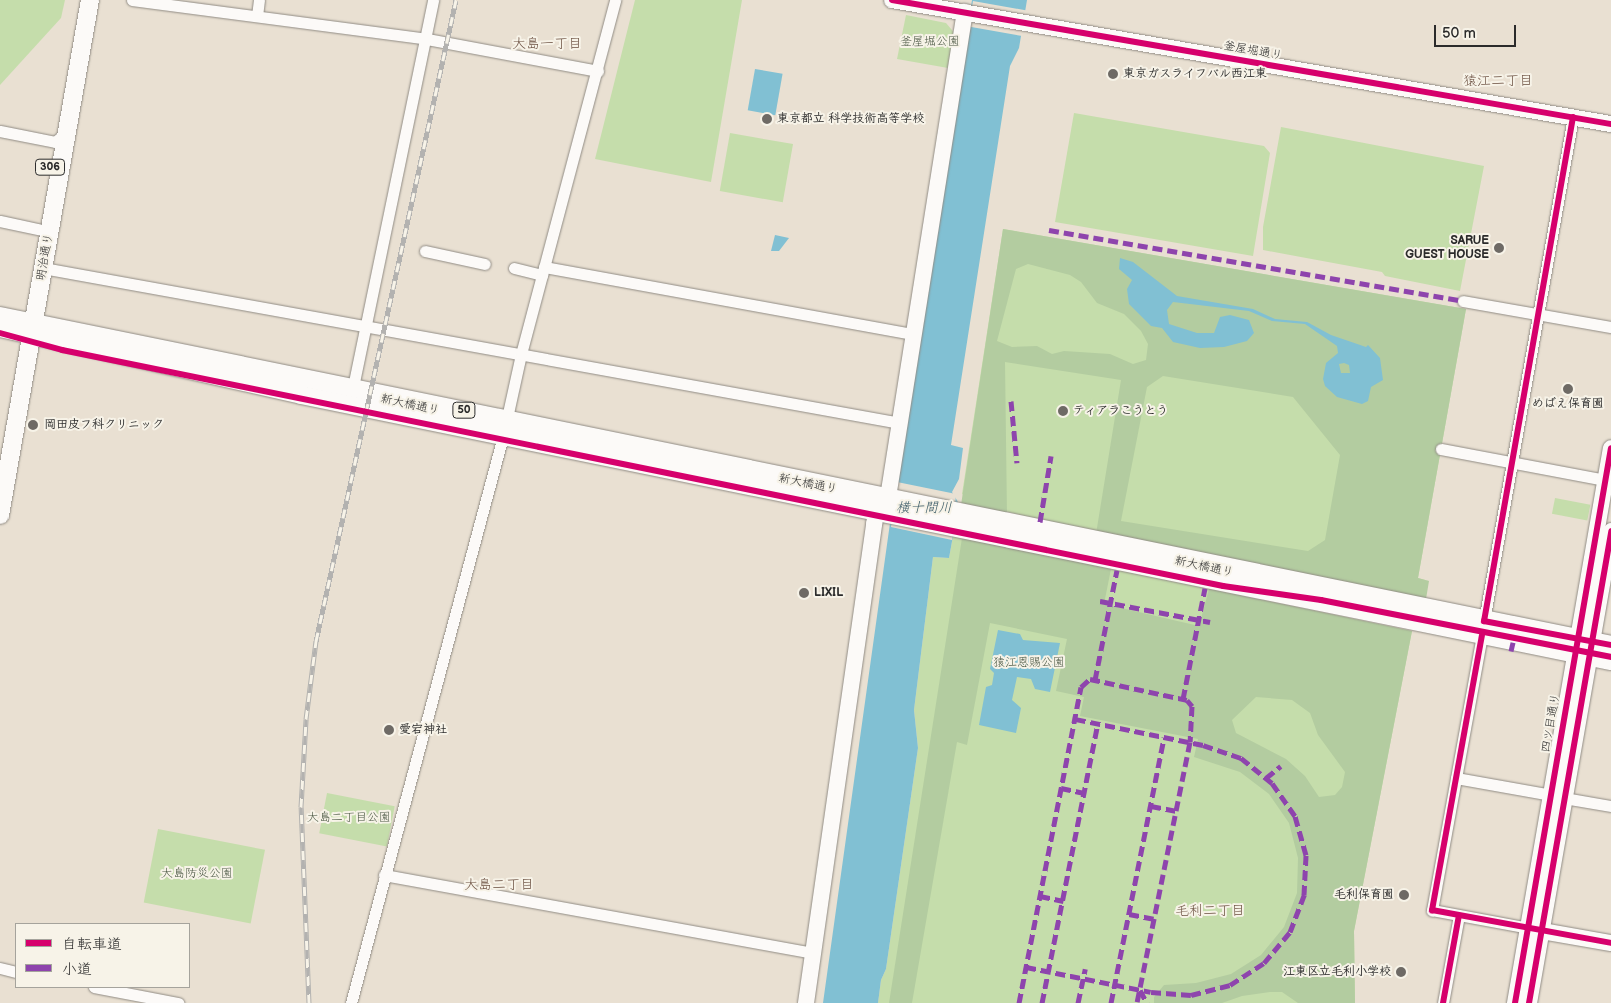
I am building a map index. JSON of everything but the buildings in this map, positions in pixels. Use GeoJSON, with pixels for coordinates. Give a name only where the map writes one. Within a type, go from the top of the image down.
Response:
{"type":"FeatureCollection","features":[{"type":"Feature","properties":{"kind":"main road","name":"明治通り"},"geometry":{"type":"LineString","coordinates":[[0,449],[43,268],[80,0]]}},
{"type":"Feature","properties":{"kind":"main road","name":"明治通り"},"geometry":{"type":"LineString","coordinates":[[0,515],[27,329],[39,229],[90,0]]}},
{"type":"Feature","properties":{"kind":"main road","name":"新大橋通り"},"geometry":{"type":"LineString","coordinates":[[0,316],[27,329],[1583,648],[1611,661]]}},
{"type":"Feature","properties":{"kind":"main road","name":"新大橋通り"},"geometry":{"type":"LineString","coordinates":[[0,328],[27,329],[353,387],[505,428]]}},
{"type":"Feature","properties":{"kind":"main road","name":"新大橋通り"},"geometry":{"type":"LineString","coordinates":[[1583,648],[1611,645]]}},
{"type":"Feature","properties":{"kind":"street"},"geometry":{"type":"LineString","coordinates":[[132,0],[426,39],[598,71]]}},
{"type":"Feature","properties":{"kind":"street"},"geometry":{"type":"LineString","coordinates":[[257,16],[259,0]]}},
{"type":"Feature","properties":{"kind":"street"},"geometry":{"type":"LineString","coordinates":[[353,387],[433,0]]}},
{"type":"Feature","properties":{"kind":"street"},"geometry":{"type":"LineString","coordinates":[[351,1003],[505,428],[521,354],[598,71],[615,0]]}},
{"type":"Feature","properties":{"kind":"street","name":"釜屋堀通り"},"geometry":{"type":"LineString","coordinates":[[892,0],[968,9],[1036,25],[1611,124]]}},
{"type":"Feature","properties":{"kind":"street"},"geometry":{"type":"LineString","coordinates":[[806,1003],[913,334],[968,9]]}},
{"type":"Feature","properties":{"kind":"street"},"geometry":{"type":"LineString","coordinates":[[1573,117],[1432,910],[1611,944]]}},
{"type":"Feature","properties":{"kind":"street"},"geometry":{"type":"LineString","coordinates":[[0,131],[61,137]]}},
{"type":"Feature","properties":{"kind":"street"},"geometry":{"type":"LineString","coordinates":[[0,221],[39,229]]}},
{"type":"Feature","properties":{"kind":"street"},"geometry":{"type":"LineString","coordinates":[[425,251],[485,264]]}},
{"type":"Feature","properties":{"kind":"street"},"geometry":{"type":"LineString","coordinates":[[43,268],[900,424]]}},
{"type":"Feature","properties":{"kind":"street"},"geometry":{"type":"LineString","coordinates":[[514,268],[543,271],[913,334]]}},
{"type":"Feature","properties":{"kind":"street"},"geometry":{"type":"LineString","coordinates":[[1462,301],[1611,327]]}},
{"type":"Feature","properties":{"kind":"street","name":"四ツ目通り"},"geometry":{"type":"LineString","coordinates":[[1529,1003],[1535,929],[1583,648],[1605,480],[1611,448]]}},
{"type":"Feature","properties":{"kind":"street"},"geometry":{"type":"LineString","coordinates":[[1441,449],[1605,480]]}},
{"type":"Feature","properties":{"kind":"street","name":"四ツ目通り"},"geometry":{"type":"LineString","coordinates":[[1583,648],[1611,531]]}},
{"type":"Feature","properties":{"kind":"street"},"geometry":{"type":"LineString","coordinates":[[1456,778],[1611,806]]}},
{"type":"Feature","properties":{"kind":"street"},"geometry":{"type":"LineString","coordinates":[[384,876],[814,953]]}},
{"type":"Feature","properties":{"kind":"street"},"geometry":{"type":"LineString","coordinates":[[1443,1003],[1460,915]]}},
{"type":"Feature","properties":{"kind":"street","name":"四ツ目通り"},"geometry":{"type":"LineString","coordinates":[[1514,1003],[1535,929]]}},
{"type":"Feature","properties":{"kind":"street"},"geometry":{"type":"LineString","coordinates":[[0,968],[15,972]]}},
{"type":"Feature","properties":{"kind":"street"},"geometry":{"type":"LineString","coordinates":[[99,988],[178,1003]]}},
{"type":"Feature","properties":{"kind":"green space"},"geometry":{"type":"Polygon","coordinates":[[[0,0],[65,0],[61,18],[0,85],[0,0]]]}},
{"type":"Feature","properties":{"kind":"green space"},"geometry":{"type":"Polygon","coordinates":[[[635,0],[742,0],[711,182],[595,159],[635,0]]]}},
{"type":"Feature","properties":{"kind":"green space","name":"釜屋堀公園"},"geometry":{"type":"Polygon","coordinates":[[[906,15],[946,23],[957,36],[948,68],[897,59],[906,15]]]}},
{"type":"Feature","properties":{"kind":"green space"},"geometry":{"type":"Polygon","coordinates":[[[1074,113],[1264,146],[1270,153],[1253,256],[1055,222],[1074,113]]]}},
{"type":"Feature","properties":{"kind":"green space"},"geometry":{"type":"Polygon","coordinates":[[[1281,127],[1484,166],[1460,291],[1385,276],[1382,272],[1263,250],[1263,227],[1281,127]]]}},
{"type":"Feature","properties":{"kind":"green space"},"geometry":{"type":"Polygon","coordinates":[[[730,133],[793,144],[783,202],[720,191],[730,133]]]}},
{"type":"Feature","properties":{"kind":"green space"},"geometry":{"type":"Polygon","coordinates":[[[1003,229],[1466,309],[1418,578],[1429,581],[1096,534],[996,509],[962,494],[1003,229]]]}},
{"type":"Feature","properties":{"kind":"green space"},"geometry":{"type":"Polygon","coordinates":[[[1003,229],[1466,309],[1418,578],[1429,581],[1426,599],[1096,534],[1121,380],[1005,362],[1007,515],[961,505],[1003,229]],[[1028,264],[1016,269],[997,341],[1012,347],[1037,346],[1052,354],[1064,351],[1110,354],[1133,364],[1146,360],[1148,344],[1141,331],[1124,314],[1097,303],[1081,282],[1070,275],[1028,264]],[[1163,376],[1147,387],[1121,521],[1308,551],[1325,540],[1340,455],[1293,397],[1163,376]]]}},
{"type":"Feature","properties":{"kind":"green space"},"geometry":{"type":"Polygon","coordinates":[[[1555,498],[1590,505],[1587,521],[1552,514],[1555,498]]]}},
{"type":"Feature","properties":{"kind":"green space","name":"猿江恩賜公園"},"geometry":{"type":"Polygon","coordinates":[[[953,536],[1412,631],[1354,931],[1355,1003],[878,1003],[881,980],[886,969],[918,748],[914,710],[933,557],[949,558],[953,536]]]}},
{"type":"Feature","properties":{"kind":"green space"},"geometry":{"type":"Polygon","coordinates":[[[962,538],[1111,569],[1104,604],[1199,626],[1209,589],[1412,631],[1354,931],[1355,1003],[1298,1003],[1282,992],[1270,992],[1242,996],[1222,1003],[1154,1003],[1154,997],[1164,985],[1196,983],[1231,974],[1261,955],[1284,927],[1297,893],[1298,858],[1289,823],[1269,794],[1240,772],[1194,757],[1198,739],[1080,716],[1084,697],[1056,691],[1067,639],[990,623],[967,745],[957,742],[912,1003],[889,1003],[962,538]],[[1256,697],[1232,720],[1236,733],[1286,759],[1305,776],[1319,797],[1335,795],[1342,787],[1345,772],[1318,735],[1310,713],[1292,700],[1256,697]]]}},
{"type":"Feature","properties":{"kind":"green space","name":"大島二丁目公園"},"geometry":{"type":"Polygon","coordinates":[[[327,793],[395,806],[387,846],[319,833],[327,793]]]}},
{"type":"Feature","properties":{"kind":"green space","name":"大島防災公園"},"geometry":{"type":"Polygon","coordinates":[[[158,829],[265,850],[251,923],[144,903],[158,829]]]}},
{"type":"Feature","properties":{"kind":"water","name":"横十間川"},"geometry":{"type":"Polygon","coordinates":[[[972,0],[1027,0],[1019,48],[1010,66],[951,445],[963,448],[959,479],[952,492],[958,502],[953,536],[949,558],[933,557],[914,710],[918,748],[886,969],[881,980],[878,1003],[823,1003],[915,344],[972,0]]]}},
{"type":"Feature","properties":{"kind":"water"},"geometry":{"type":"Polygon","coordinates":[[[755,69],[783,74],[775,115],[748,110],[755,69]]]}},
{"type":"Feature","properties":{"kind":"water"},"geometry":{"type":"Polygon","coordinates":[[[775,235],[789,238],[779,251],[771,251],[775,235]]]}},
{"type":"Feature","properties":{"kind":"water"},"geometry":{"type":"Polygon","coordinates":[[[1120,258],[1133,262],[1177,296],[1253,309],[1275,319],[1307,322],[1331,335],[1366,347],[1368,345],[1380,358],[1383,380],[1371,387],[1368,401],[1362,404],[1337,397],[1325,386],[1323,379],[1326,363],[1338,353],[1337,346],[1305,324],[1272,321],[1249,311],[1173,302],[1167,310],[1169,324],[1197,333],[1214,333],[1220,317],[1230,315],[1249,320],[1254,333],[1247,341],[1224,347],[1200,348],[1173,342],[1162,328],[1151,326],[1129,304],[1127,289],[1132,280],[1119,269],[1120,258]],[[1339,364],[1341,373],[1350,373],[1349,365],[1339,364]]]}},
{"type":"Feature","properties":{"kind":"water"},"geometry":{"type":"Polygon","coordinates":[[[998,630],[1020,634],[1023,640],[1060,643],[1050,692],[1035,689],[1031,679],[1017,677],[1012,700],[1021,708],[1016,733],[979,725],[986,687],[992,685],[994,673],[990,669],[998,630]]]}},
{"type":"Feature","properties":{"kind":"pier"},"geometry":{"type":"Polygon","coordinates":[[[973,1],[1028,11],[1024,36],[968,27],[973,1]]]}},
{"type":"Feature","properties":{"kind":"pier"},"geometry":{"type":"Polygon","coordinates":[[[897,482],[956,494],[952,540],[891,527],[897,482]]]}},
{"type":"Feature","properties":{"kind":"railway"},"geometry":{"type":"LineString","coordinates":[[309,1003],[301,807],[306,719],[316,641],[456,0]]}},
{"type":"Feature","properties":{"kind":"marked path"},"geometry":{"type":"LineString","coordinates":[[1049,230],[1463,301]]}},
{"type":"Feature","properties":{"kind":"marked path"},"geometry":{"type":"LineString","coordinates":[[1011,401],[1017,463]]}},
{"type":"Feature","properties":{"kind":"marked path"},"geometry":{"type":"LineString","coordinates":[[1040,522],[1051,456]]}},
{"type":"Feature","properties":{"kind":"marked path"},"geometry":{"type":"LineString","coordinates":[[1095,680],[1117,570]]}},
{"type":"Feature","properties":{"kind":"marked path"},"geometry":{"type":"LineString","coordinates":[[1183,699],[1205,588]]}},
{"type":"Feature","properties":{"kind":"marked path"},"geometry":{"type":"LineString","coordinates":[[1100,601],[1210,622]]}},
{"type":"Feature","properties":{"kind":"marked path"},"geometry":{"type":"LineString","coordinates":[[1511,651],[1513,642]]}},
{"type":"Feature","properties":{"kind":"marked path"},"geometry":{"type":"LineString","coordinates":[[1019,1003],[1081,687],[1090,679],[1187,700],[1192,706],[1190,742],[1137,1003]]}},
{"type":"Feature","properties":{"kind":"marked path"},"geometry":{"type":"LineString","coordinates":[[1026,967],[1151,992],[1191,995],[1230,985],[1264,963],[1290,932],[1304,895],[1306,855],[1295,816],[1272,783],[1241,758],[1203,745],[1075,719]]}},
{"type":"Feature","properties":{"kind":"marked path"},"geometry":{"type":"LineString","coordinates":[[1042,1003],[1098,724]]}},
{"type":"Feature","properties":{"kind":"marked path"},"geometry":{"type":"LineString","coordinates":[[1111,1003],[1164,737]]}},
{"type":"Feature","properties":{"kind":"marked path"},"geometry":{"type":"LineString","coordinates":[[1266,778],[1281,766]]}},
{"type":"Feature","properties":{"kind":"marked path"},"geometry":{"type":"LineString","coordinates":[[1061,788],[1085,793]]}},
{"type":"Feature","properties":{"kind":"marked path"},"geometry":{"type":"LineString","coordinates":[[1151,806],[1176,811]]}},
{"type":"Feature","properties":{"kind":"marked path"},"geometry":{"type":"LineString","coordinates":[[1040,896],[1063,901]]}},
{"type":"Feature","properties":{"kind":"marked path"},"geometry":{"type":"LineString","coordinates":[[1129,914],[1154,919]]}},
{"type":"Feature","properties":{"kind":"marked path"},"geometry":{"type":"LineString","coordinates":[[1078,1003],[1085,969]]}},
{"type":"Feature","properties":{"kind":"marked path"},"geometry":{"type":"LineString","coordinates":[[1140,990],[1147,1003]]}},
{"type":"Feature","properties":{"kind":"cycle path"},"geometry":{"type":"LineString","coordinates":[[892,0],[1611,124]]}},
{"type":"Feature","properties":{"kind":"cycle path"},"geometry":{"type":"LineString","coordinates":[[1573,117],[1484,621],[1611,645]]}},
{"type":"Feature","properties":{"kind":"cycle path"},"geometry":{"type":"LineString","coordinates":[[0,333],[62,350],[1223,586],[1321,600],[1611,657]]}},
{"type":"Feature","properties":{"kind":"cycle path"},"geometry":{"type":"LineString","coordinates":[[1515,1003],[1611,448]]}},
{"type":"Feature","properties":{"kind":"cycle path"},"geometry":{"type":"LineString","coordinates":[[1529,1003],[1611,531]]}},
{"type":"Feature","properties":{"kind":"cycle path"},"geometry":{"type":"LineString","coordinates":[[1482,635],[1432,910],[1611,943]]}},
{"type":"Feature","properties":{"kind":"cycle path"},"geometry":{"type":"LineString","coordinates":[[1443,1003],[1459,915]]}},
{"type":"Feature","properties":{"kind":"place","name":"東京ガスライフバル西江東"},"geometry":{"type":"Point","coordinates":[1113,74]}},
{"type":"Feature","properties":{"kind":"place","name":"東京都立 科学技術高等学校"},"geometry":{"type":"Point","coordinates":[767,119]}},
{"type":"Feature","properties":{"kind":"place","name":"SARUE GUEST HOUSE"},"geometry":{"type":"Point","coordinates":[1499,248]}},
{"type":"Feature","properties":{"kind":"place","name":"めばえ保育園"},"geometry":{"type":"Point","coordinates":[1568,389]}},
{"type":"Feature","properties":{"kind":"place","name":"ティアラこうとう"},"geometry":{"type":"Point","coordinates":[1063,411]}},
{"type":"Feature","properties":{"kind":"place","name":"岡田皮フ科クリニック"},"geometry":{"type":"Point","coordinates":[33,425]}},
{"type":"Feature","properties":{"kind":"place","name":"LIXIL"},"geometry":{"type":"Point","coordinates":[804,593]}},
{"type":"Feature","properties":{"kind":"place","name":"愛宕神社"},"geometry":{"type":"Point","coordinates":[389,730]}},
{"type":"Feature","properties":{"kind":"place","name":"毛利保育園"},"geometry":{"type":"Point","coordinates":[1404,895]}},
{"type":"Feature","properties":{"kind":"place","name":"江東区立毛利小学校"},"geometry":{"type":"Point","coordinates":[1401,972]}},
{"type":"Feature","properties":{"kind":"district","name":"大島一丁目"},"geometry":{"type":"Point","coordinates":[547,44]}},
{"type":"Feature","properties":{"kind":"district","name":"猿江二丁目"},"geometry":{"type":"Point","coordinates":[1498,81]}},
{"type":"Feature","properties":{"kind":"district","name":"大島二丁目"},"geometry":{"type":"Point","coordinates":[499,885]}},
{"type":"Feature","properties":{"kind":"district","name":"毛利二丁目"},"geometry":{"type":"Point","coordinates":[1210,911]}}]}
